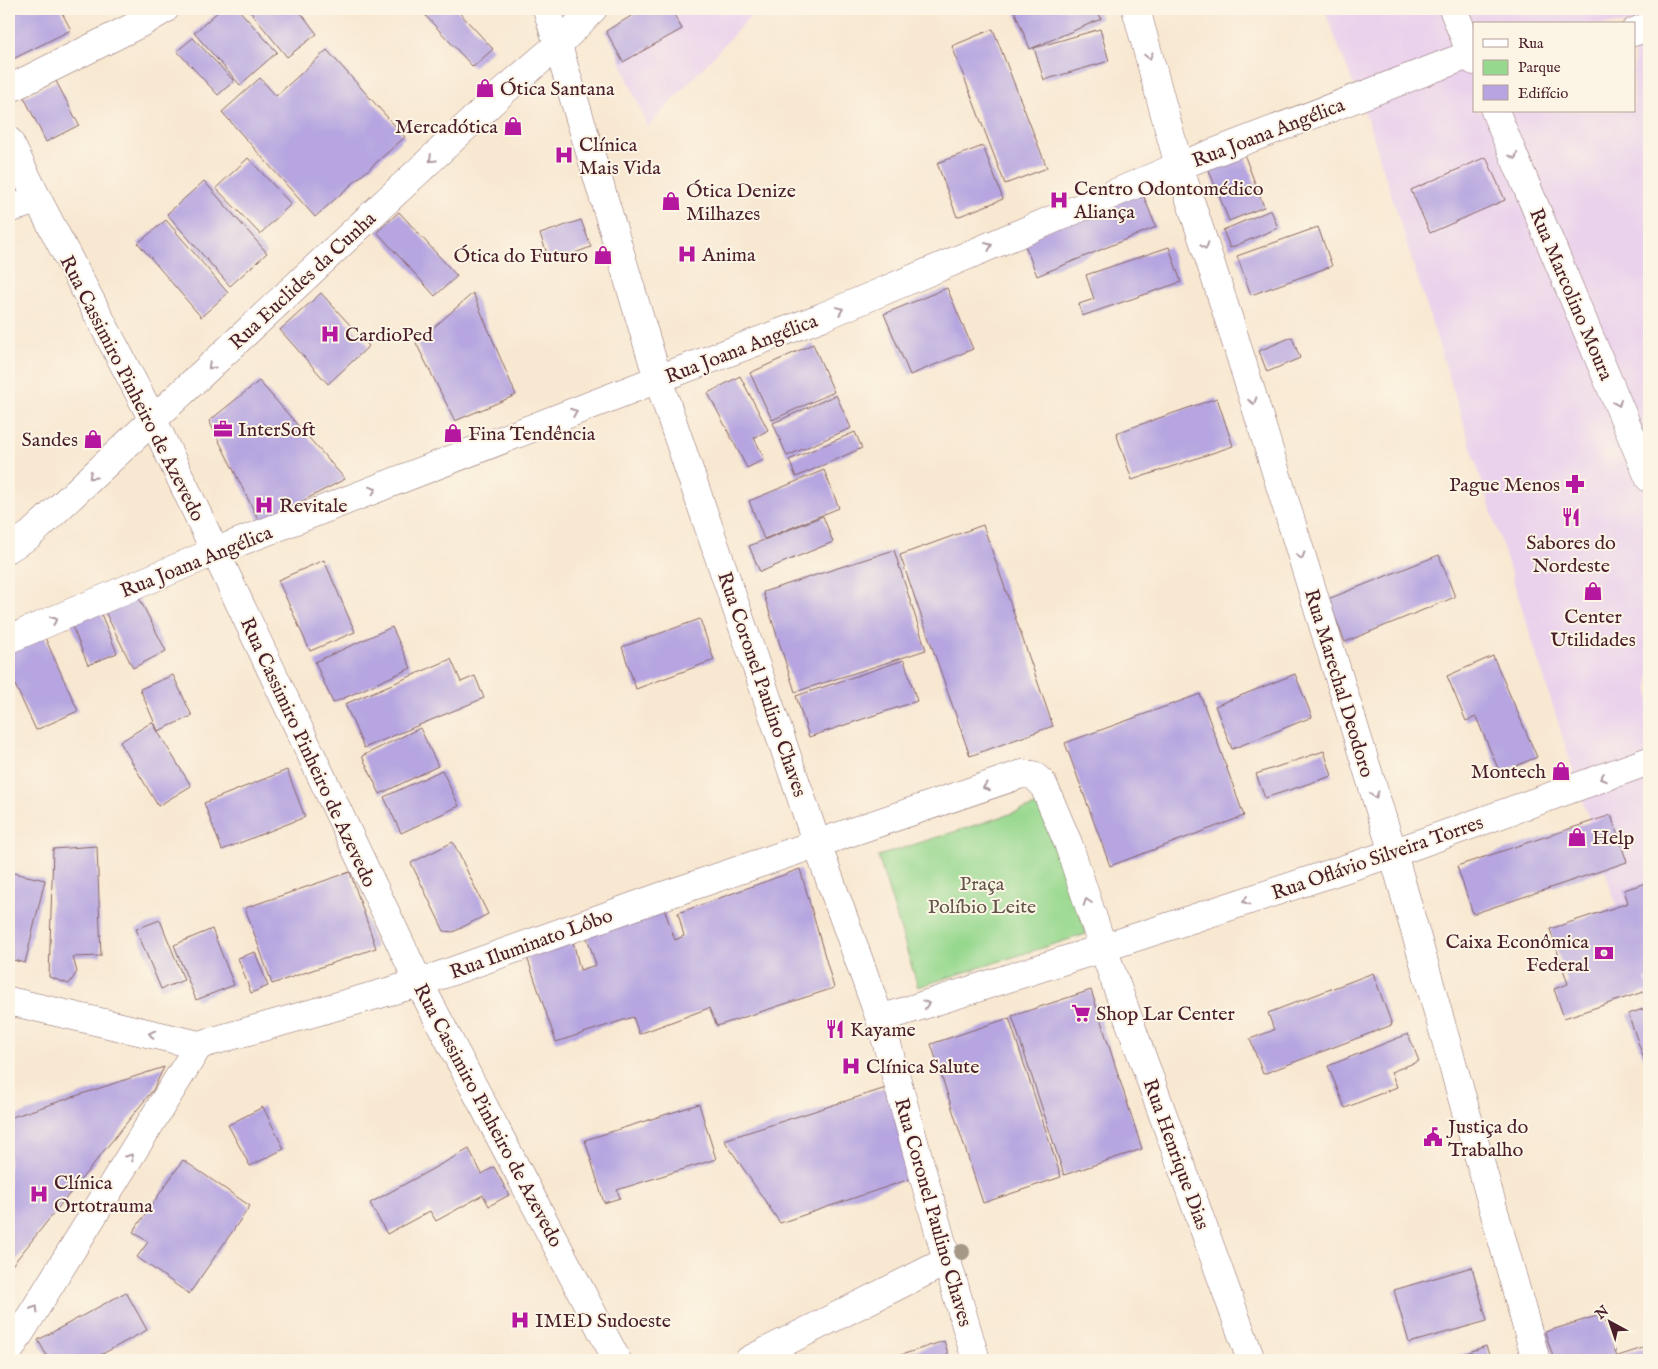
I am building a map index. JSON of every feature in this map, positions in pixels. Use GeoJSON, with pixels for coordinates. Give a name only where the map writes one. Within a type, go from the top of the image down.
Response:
{"type":"FeatureCollection","features":[{"type":"Feature","properties":{"kind":"street"},"geometry":{"type":"LineString","coordinates":[[9,89],[145,21],[165,9]]}},
{"type":"Feature","properties":{"kind":"street","name":"Rua Coronel Paulino Chaves"},"geometry":{"type":"LineString","coordinates":[[547,9],[658,379],[880,1019],[946,1262],[976,1360]]}},
{"type":"Feature","properties":{"kind":"street","name":"Rua Euclides da Cunha"},"geometry":{"type":"LineString","coordinates":[[9,548],[30,535],[505,90],[559,44],[593,9]]}},
{"type":"Feature","properties":{"kind":"street","name":"Rua Marechal Deodoro"},"geometry":{"type":"LineString","coordinates":[[1136,9],[1180,166],[1393,853],[1536,1360]]}},
{"type":"Feature","properties":{"kind":"street"},"geometry":{"type":"LineString","coordinates":[[1453,9],[1473,58]]}},
{"type":"Feature","properties":{"kind":"street"},"geometry":{"type":"LineString","coordinates":[[1636,31],[1649,26]]}},
{"type":"Feature","properties":{"kind":"street","name":"Rua Joana Angélica"},"geometry":{"type":"LineString","coordinates":[[9,639],[214,552],[822,317],[1180,166],[1473,58]]}},
{"type":"Feature","properties":{"kind":"street","name":"Rua Marcolino Moura"},"geometry":{"type":"LineString","coordinates":[[1495,112],[1649,478]]}},
{"type":"Feature","properties":{"kind":"street","name":"Rua Cassimiro Pinheiro de Azevedo"},"geometry":{"type":"LineString","coordinates":[[9,141],[153,420],[419,983],[617,1360]]}},
{"type":"Feature","properties":{"kind":"street"},"geometry":{"type":"LineString","coordinates":[[9,209],[38,200]]}},
{"type":"Feature","properties":{"kind":"street","name":"Rua Oflávio Silveira Torres"},"geometry":{"type":"LineString","coordinates":[[1103,948],[1393,853],[1649,762]]}},
{"type":"Feature","properties":{"kind":"street"},"geometry":{"type":"LineString","coordinates":[[818,844],[1022,774],[1032,775],[1042,784],[1068,843],[1103,948],[880,1019]]}},
{"type":"Feature","properties":{"kind":"street","name":"Rua Iluminato Lôbo"},"geometry":{"type":"LineString","coordinates":[[9,1001],[199,1045],[419,983],[669,894],[818,844]]}},
{"type":"Feature","properties":{"kind":"street","name":"Rua Henrique Dias"},"geometry":{"type":"LineString","coordinates":[[1103,948],[1251,1360]]}},
{"type":"Feature","properties":{"kind":"street"},"geometry":{"type":"LineString","coordinates":[[9,1351],[199,1045]]}},
{"type":"Feature","properties":{"kind":"street"},"geometry":{"type":"LineString","coordinates":[[749,1360],[946,1262]]}},
{"type":"Feature","properties":{"kind":"shaded area"},"geometry":{"type":"Polygon","coordinates":[[[662,9],[757,9],[648,127],[618,56],[662,9]]]}},
{"type":"Feature","properties":{"kind":"shaded area"},"geometry":{"type":"Polygon","coordinates":[[[1324,9],[1649,9],[1649,1010],[1369,124],[1324,9]]]}},
{"type":"Feature","properties":{"kind":"green space","name":"Praça Políbio Leite"},"geometry":{"type":"Polygon","coordinates":[[[1045,803],[1086,934],[918,987],[878,856],[1045,803]]]}},
{"type":"Feature","properties":{"kind":"building"},"geometry":{"type":"Polygon","coordinates":[[[9,9],[60,9],[71,30],[9,61],[9,9]]]}},
{"type":"Feature","properties":{"kind":"building"},"geometry":{"type":"Polygon","coordinates":[[[221,9],[238,9],[277,52],[240,85],[194,33],[221,9]]]}},
{"type":"Feature","properties":{"kind":"building"},"geometry":{"type":"Polygon","coordinates":[[[248,9],[298,9],[317,34],[287,57],[248,9]]]}},
{"type":"Feature","properties":{"kind":"building"},"geometry":{"type":"Polygon","coordinates":[[[431,9],[456,9],[493,49],[473,67],[425,15],[431,9]]]}},
{"type":"Feature","properties":{"kind":"building"},"geometry":{"type":"Polygon","coordinates":[[[643,9],[671,9],[682,29],[623,62],[606,31],[643,9]]]}},
{"type":"Feature","properties":{"kind":"building"},"geometry":{"type":"Polygon","coordinates":[[[1097,9],[1101,19],[1030,49],[1014,10],[1097,9]]]}},
{"type":"Feature","properties":{"kind":"building"},"geometry":{"type":"Polygon","coordinates":[[[993,29],[1047,168],[1005,184],[952,46],[993,29]]]}},
{"type":"Feature","properties":{"kind":"building"},"geometry":{"type":"Polygon","coordinates":[[[1100,29],[1109,61],[1044,80],[1034,48],[1100,29]]]}},
{"type":"Feature","properties":{"kind":"building"},"geometry":{"type":"Polygon","coordinates":[[[193,38],[234,81],[218,95],[177,51],[193,38]]]}},
{"type":"Feature","properties":{"kind":"building"},"geometry":{"type":"Polygon","coordinates":[[[327,50],[405,137],[315,217],[222,112],[260,78],[276,96],[327,50]]]}},
{"type":"Feature","properties":{"kind":"building"},"geometry":{"type":"Polygon","coordinates":[[[56,81],[79,125],[46,142],[24,97],[56,81]]]}},
{"type":"Feature","properties":{"kind":"building"},"geometry":{"type":"Polygon","coordinates":[[[983,146],[1003,199],[957,217],[937,163],[983,146]]]}},
{"type":"Feature","properties":{"kind":"building"},"geometry":{"type":"Polygon","coordinates":[[[1244,154],[1264,207],[1229,221],[1208,168],[1244,154]]]}},
{"type":"Feature","properties":{"kind":"building"},"geometry":{"type":"Polygon","coordinates":[[[1486,157],[1505,200],[1430,233],[1411,190],[1486,157]]]}},
{"type":"Feature","properties":{"kind":"building"},"geometry":{"type":"Polygon","coordinates":[[[248,158],[291,204],[260,234],[216,188],[248,158]]]}},
{"type":"Feature","properties":{"kind":"building"},"geometry":{"type":"Polygon","coordinates":[[[204,181],[267,253],[230,286],[167,214],[204,181]]]}},
{"type":"Feature","properties":{"kind":"building"},"geometry":{"type":"Polygon","coordinates":[[[1142,192],[1156,227],[1037,276],[1023,240],[1142,192]]]}},
{"type":"Feature","properties":{"kind":"building"},"geometry":{"type":"Polygon","coordinates":[[[1271,210],[1278,228],[1230,248],[1223,230],[1271,210]]]}},
{"type":"Feature","properties":{"kind":"building"},"geometry":{"type":"Polygon","coordinates":[[[399,212],[457,276],[435,296],[377,232],[399,212]]]}},
{"type":"Feature","properties":{"kind":"building"},"geometry":{"type":"Polygon","coordinates":[[[166,220],[228,293],[201,317],[138,243],[166,220]]]}},
{"type":"Feature","properties":{"kind":"building"},"geometry":{"type":"Polygon","coordinates":[[[581,220],[591,247],[550,262],[540,234],[581,220]]]}},
{"type":"Feature","properties":{"kind":"building"},"geometry":{"type":"Polygon","coordinates":[[[1318,227],[1332,266],[1251,295],[1237,256],[1318,227]]]}},
{"type":"Feature","properties":{"kind":"building"},"geometry":{"type":"Polygon","coordinates":[[[1169,247],[1181,282],[1082,316],[1079,304],[1094,299],[1086,275],[1169,247]]]}},
{"type":"Feature","properties":{"kind":"building"},"geometry":{"type":"Polygon","coordinates":[[[947,288],[973,349],[910,375],[884,314],[947,288]]]}},
{"type":"Feature","properties":{"kind":"building"},"geometry":{"type":"Polygon","coordinates":[[[321,293],[369,346],[328,384],[280,330],[321,293]]]}},
{"type":"Feature","properties":{"kind":"building"},"geometry":{"type":"Polygon","coordinates":[[[473,293],[516,395],[455,421],[416,343],[473,293]]]}},
{"type":"Feature","properties":{"kind":"building"},"geometry":{"type":"Polygon","coordinates":[[[1292,337],[1300,358],[1267,372],[1259,351],[1292,337]]]}},
{"type":"Feature","properties":{"kind":"building"},"geometry":{"type":"Polygon","coordinates":[[[813,344],[834,392],[772,420],[750,373],[813,344]]]}},
{"type":"Feature","properties":{"kind":"building"},"geometry":{"type":"Polygon","coordinates":[[[740,376],[768,430],[754,438],[765,459],[747,468],[708,393],[740,376]]]}},
{"type":"Feature","properties":{"kind":"building"},"geometry":{"type":"Polygon","coordinates":[[[259,381],[345,479],[260,523],[209,421],[259,381]]]}},
{"type":"Feature","properties":{"kind":"building"},"geometry":{"type":"Polygon","coordinates":[[[836,395],[851,428],[787,456],[773,423],[836,395]]]}},
{"type":"Feature","properties":{"kind":"building"},"geometry":{"type":"Polygon","coordinates":[[[1217,398],[1233,446],[1132,480],[1116,433],[1217,398]]]}},
{"type":"Feature","properties":{"kind":"building"},"geometry":{"type":"Polygon","coordinates":[[[855,432],[862,448],[796,477],[789,460],[855,432]]]}},
{"type":"Feature","properties":{"kind":"building"},"geometry":{"type":"Polygon","coordinates":[[[824,470],[839,508],[764,539],[749,501],[824,470]]]}},
{"type":"Feature","properties":{"kind":"building"},"geometry":{"type":"Polygon","coordinates":[[[823,516],[833,542],[760,572],[749,546],[823,516]]]}},
{"type":"Feature","properties":{"kind":"building"},"geometry":{"type":"Polygon","coordinates":[[[983,525],[1053,726],[970,756],[900,555],[983,525]]]}},
{"type":"Feature","properties":{"kind":"building"},"geometry":{"type":"Polygon","coordinates":[[[894,550],[926,650],[795,692],[763,592],[894,550]]]}},
{"type":"Feature","properties":{"kind":"building"},"geometry":{"type":"Polygon","coordinates":[[[1439,555],[1455,597],[1345,642],[1328,599],[1439,555]]]}},
{"type":"Feature","properties":{"kind":"building"},"geometry":{"type":"Polygon","coordinates":[[[324,560],[355,632],[310,651],[278,580],[324,560]]]}},
{"type":"Feature","properties":{"kind":"building"},"geometry":{"type":"Polygon","coordinates":[[[135,590],[166,651],[133,668],[102,606],[135,590]]]}},
{"type":"Feature","properties":{"kind":"building"},"geometry":{"type":"Polygon","coordinates":[[[99,609],[117,653],[88,665],[70,621],[99,609]]]}},
{"type":"Feature","properties":{"kind":"building"},"geometry":{"type":"Polygon","coordinates":[[[700,619],[714,660],[636,689],[622,647],[700,619]]]}},
{"type":"Feature","properties":{"kind":"building"},"geometry":{"type":"Polygon","coordinates":[[[392,627],[411,668],[333,703],[315,662],[392,627]]]}},
{"type":"Feature","properties":{"kind":"building"},"geometry":{"type":"Polygon","coordinates":[[[42,631],[78,711],[36,730],[9,672],[9,646],[42,631]]]}},
{"type":"Feature","properties":{"kind":"building"},"geometry":{"type":"Polygon","coordinates":[[[1493,656],[1537,757],[1500,773],[1476,717],[1466,721],[1447,676],[1493,656]]]}},
{"type":"Feature","properties":{"kind":"building"},"geometry":{"type":"Polygon","coordinates":[[[451,659],[461,682],[475,676],[484,698],[364,748],[345,704],[451,659]]]}},
{"type":"Feature","properties":{"kind":"building"},"geometry":{"type":"Polygon","coordinates":[[[904,660],[917,701],[809,737],[796,696],[904,660]]]}},
{"type":"Feature","properties":{"kind":"building"},"geometry":{"type":"Polygon","coordinates":[[[1295,674],[1312,717],[1232,749],[1215,706],[1295,674]]]}},
{"type":"Feature","properties":{"kind":"building"},"geometry":{"type":"Polygon","coordinates":[[[173,675],[192,716],[158,731],[140,689],[173,675]]]}},
{"type":"Feature","properties":{"kind":"building"},"geometry":{"type":"Polygon","coordinates":[[[1200,694],[1244,816],[1110,866],[1065,743],[1200,694]]]}},
{"type":"Feature","properties":{"kind":"building"},"geometry":{"type":"Polygon","coordinates":[[[152,722],[191,786],[158,806],[120,742],[152,722]]]}},
{"type":"Feature","properties":{"kind":"building"},"geometry":{"type":"Polygon","coordinates":[[[420,728],[438,766],[380,794],[362,756],[420,728]]]}},
{"type":"Feature","properties":{"kind":"building"},"geometry":{"type":"Polygon","coordinates":[[[1324,751],[1332,776],[1265,798],[1256,774],[1324,751]]]}},
{"type":"Feature","properties":{"kind":"building"},"geometry":{"type":"Polygon","coordinates":[[[287,770],[305,817],[222,850],[204,803],[287,770]]]}},
{"type":"Feature","properties":{"kind":"building"},"geometry":{"type":"Polygon","coordinates":[[[442,770],[459,806],[401,833],[384,797],[442,770]]]}},
{"type":"Feature","properties":{"kind":"building"},"geometry":{"type":"Polygon","coordinates":[[[1611,815],[1627,862],[1473,914],[1457,866],[1611,815]]]}},
{"type":"Feature","properties":{"kind":"building"},"geometry":{"type":"Polygon","coordinates":[[[453,842],[488,914],[453,932],[444,931],[411,863],[453,842]]]}},
{"type":"Feature","properties":{"kind":"building"},"geometry":{"type":"Polygon","coordinates":[[[97,846],[101,956],[73,957],[77,972],[69,984],[49,977],[53,849],[97,846]]]}},
{"type":"Feature","properties":{"kind":"building"},"geometry":{"type":"Polygon","coordinates":[[[800,869],[834,988],[717,1026],[709,1008],[639,1034],[633,1017],[556,1042],[527,957],[573,941],[580,970],[596,965],[583,925],[660,897],[675,940],[684,936],[678,913],[800,869]]]}},
{"type":"Feature","properties":{"kind":"building"},"geometry":{"type":"Polygon","coordinates":[[[9,872],[45,880],[25,963],[9,959],[9,872]]]}},
{"type":"Feature","properties":{"kind":"building"},"geometry":{"type":"Polygon","coordinates":[[[350,872],[376,948],[272,984],[245,908],[350,872]]]}},
{"type":"Feature","properties":{"kind":"building","name":"Caixa Econômica Federal"},"geometry":{"type":"Polygon","coordinates":[[[1649,882],[1649,977],[1645,979],[1649,990],[1564,1018],[1554,989],[1568,984],[1550,929],[1628,903],[1624,890],[1649,882]]]}},
{"type":"Feature","properties":{"kind":"building"},"geometry":{"type":"Polygon","coordinates":[[[160,920],[184,980],[161,989],[136,929],[160,920]]]}},
{"type":"Feature","properties":{"kind":"building"},"geometry":{"type":"Polygon","coordinates":[[[212,929],[234,985],[196,1000],[174,945],[212,929]]]}},
{"type":"Feature","properties":{"kind":"building"},"geometry":{"type":"Polygon","coordinates":[[[255,952],[268,986],[251,993],[238,958],[255,952]]]}},
{"type":"Feature","properties":{"kind":"building"},"geometry":{"type":"Polygon","coordinates":[[[1373,973],[1392,1025],[1263,1074],[1250,1039],[1274,1030],[1268,1013],[1373,973]]]}},
{"type":"Feature","properties":{"kind":"building"},"geometry":{"type":"Polygon","coordinates":[[[1091,990],[1142,1149],[1064,1175],[1012,1016],[1091,990]]]}},
{"type":"Feature","properties":{"kind":"building"},"geometry":{"type":"Polygon","coordinates":[[[1649,1007],[1649,1073],[1628,1014],[1649,1007]]]}},
{"type":"Feature","properties":{"kind":"building"},"geometry":{"type":"Polygon","coordinates":[[[1009,1018],[1061,1177],[983,1203],[931,1044],[1009,1018]]]}},
{"type":"Feature","properties":{"kind":"building"},"geometry":{"type":"Polygon","coordinates":[[[1408,1034],[1419,1061],[1391,1072],[1397,1087],[1345,1108],[1328,1066],[1408,1034]]]}},
{"type":"Feature","properties":{"kind":"building","name":"Clínica Ortotrauma"},"geometry":{"type":"Polygon","coordinates":[[[164,1067],[153,1090],[9,1269],[9,1118],[164,1067]]]}},
{"type":"Feature","properties":{"kind":"building"},"geometry":{"type":"Polygon","coordinates":[[[886,1088],[916,1177],[780,1223],[724,1140],[886,1088]]]}},
{"type":"Feature","properties":{"kind":"building"},"geometry":{"type":"Polygon","coordinates":[[[699,1104],[716,1159],[617,1190],[620,1198],[604,1203],[585,1140],[699,1104]]]}},
{"type":"Feature","properties":{"kind":"building"},"geometry":{"type":"Polygon","coordinates":[[[263,1107],[284,1149],[250,1166],[228,1125],[263,1107]]]}},
{"type":"Feature","properties":{"kind":"building"},"geometry":{"type":"Polygon","coordinates":[[[469,1149],[482,1174],[494,1167],[509,1195],[489,1206],[483,1195],[436,1221],[430,1211],[387,1234],[370,1203],[469,1149]]]}},
{"type":"Feature","properties":{"kind":"building"},"geometry":{"type":"Polygon","coordinates":[[[183,1160],[250,1206],[189,1294],[137,1257],[148,1242],[133,1232],[183,1160]]]}},
{"type":"Feature","properties":{"kind":"building"},"geometry":{"type":"Polygon","coordinates":[[[1472,1267],[1487,1321],[1409,1343],[1394,1290],[1472,1267]]]}},
{"type":"Feature","properties":{"kind":"building"},"geometry":{"type":"Polygon","coordinates":[[[126,1292],[147,1330],[91,1360],[49,1360],[38,1340],[126,1292]]]}},
{"type":"Feature","properties":{"kind":"building"},"geometry":{"type":"Polygon","coordinates":[[[1603,1314],[1618,1360],[1554,1360],[1545,1332],[1603,1314]]]}},
{"type":"Feature","properties":{"kind":"building"},"geometry":{"type":"Polygon","coordinates":[[[944,1341],[950,1360],[886,1360],[944,1341]]]}},
{"type":"Feature","properties":{"kind":"building"},"geometry":{"type":"Polygon","coordinates":[[[1486,1346],[1491,1360],[1446,1360],[1486,1346]]]}},
{"type":"Feature","properties":{"kind":"building"},"geometry":{"type":"Polygon","coordinates":[[[1649,1346],[1649,1360],[1619,1360],[1618,1356],[1649,1346]]]}},
{"type":"Feature","properties":{"kind":"place","name":"Ótica Santana"},"geometry":{"type":"Point","coordinates":[485,88]}},
{"type":"Feature","properties":{"kind":"place","name":"Mercadótica"},"geometry":{"type":"Point","coordinates":[513,126]}},
{"type":"Feature","properties":{"kind":"place","name":"Clínica Mais Vida"},"geometry":{"type":"Point","coordinates":[564,155]}},
{"type":"Feature","properties":{"kind":"place","name":"Centro Odontomédico Aliança"},"geometry":{"type":"Point","coordinates":[1059,200]}},
{"type":"Feature","properties":{"kind":"place","name":"Ótica Denize Milhazes"},"geometry":{"type":"Point","coordinates":[671,201]}},
{"type":"Feature","properties":{"kind":"place","name":"Anima"},"geometry":{"type":"Point","coordinates":[687,254]}},
{"type":"Feature","properties":{"kind":"place","name":"Ótica do Futuro"},"geometry":{"type":"Point","coordinates":[603,255]}},
{"type":"Feature","properties":{"kind":"place","name":"CardioPed"},"geometry":{"type":"Point","coordinates":[330,334]}},
{"type":"Feature","properties":{"kind":"place","name":"InterSoft"},"geometry":{"type":"Point","coordinates":[223,429]}},
{"type":"Feature","properties":{"kind":"place","name":"Fina Tendência"},"geometry":{"type":"Point","coordinates":[453,433]}},
{"type":"Feature","properties":{"kind":"place","name":"Sandes"},"geometry":{"type":"Point","coordinates":[93,439]}},
{"type":"Feature","properties":{"kind":"place","name":"Pague Menos"},"geometry":{"type":"Point","coordinates":[1575,484]}},
{"type":"Feature","properties":{"kind":"place","name":"Revitale"},"geometry":{"type":"Point","coordinates":[264,505]}},
{"type":"Feature","properties":{"kind":"place","name":"Sabores do Nordeste"},"geometry":{"type":"Point","coordinates":[1571,517]}},
{"type":"Feature","properties":{"kind":"place","name":"Center Utilidades"},"geometry":{"type":"Point","coordinates":[1593,591]}},
{"type":"Feature","properties":{"kind":"place","name":"Montech"},"geometry":{"type":"Point","coordinates":[1561,771]}},
{"type":"Feature","properties":{"kind":"place","name":"Help"},"geometry":{"type":"Point","coordinates":[1577,837]}},
{"type":"Feature","properties":{"kind":"place","name":"Caixa Econômica Federal"},"geometry":{"type":"Point","coordinates":[1604,953]}},
{"type":"Feature","properties":{"kind":"place","name":"Shop Lar Center"},"geometry":{"type":"Point","coordinates":[1081,1013]}},
{"type":"Feature","properties":{"kind":"place","name":"Kayame"},"geometry":{"type":"Point","coordinates":[835,1029]}},
{"type":"Feature","properties":{"kind":"place","name":"Clínica Salute"},"geometry":{"type":"Point","coordinates":[851,1066]}},
{"type":"Feature","properties":{"kind":"place","name":"Justiça do Trabalho"},"geometry":{"type":"Point","coordinates":[1433,1137]}},
{"type":"Feature","properties":{"kind":"place","name":"Clínica Ortotrauma"},"geometry":{"type":"Point","coordinates":[39,1194]}},
{"type":"Feature","properties":{"kind":"place","name":"IMED Sudoeste"},"geometry":{"type":"Point","coordinates":[520,1320]}}]}
